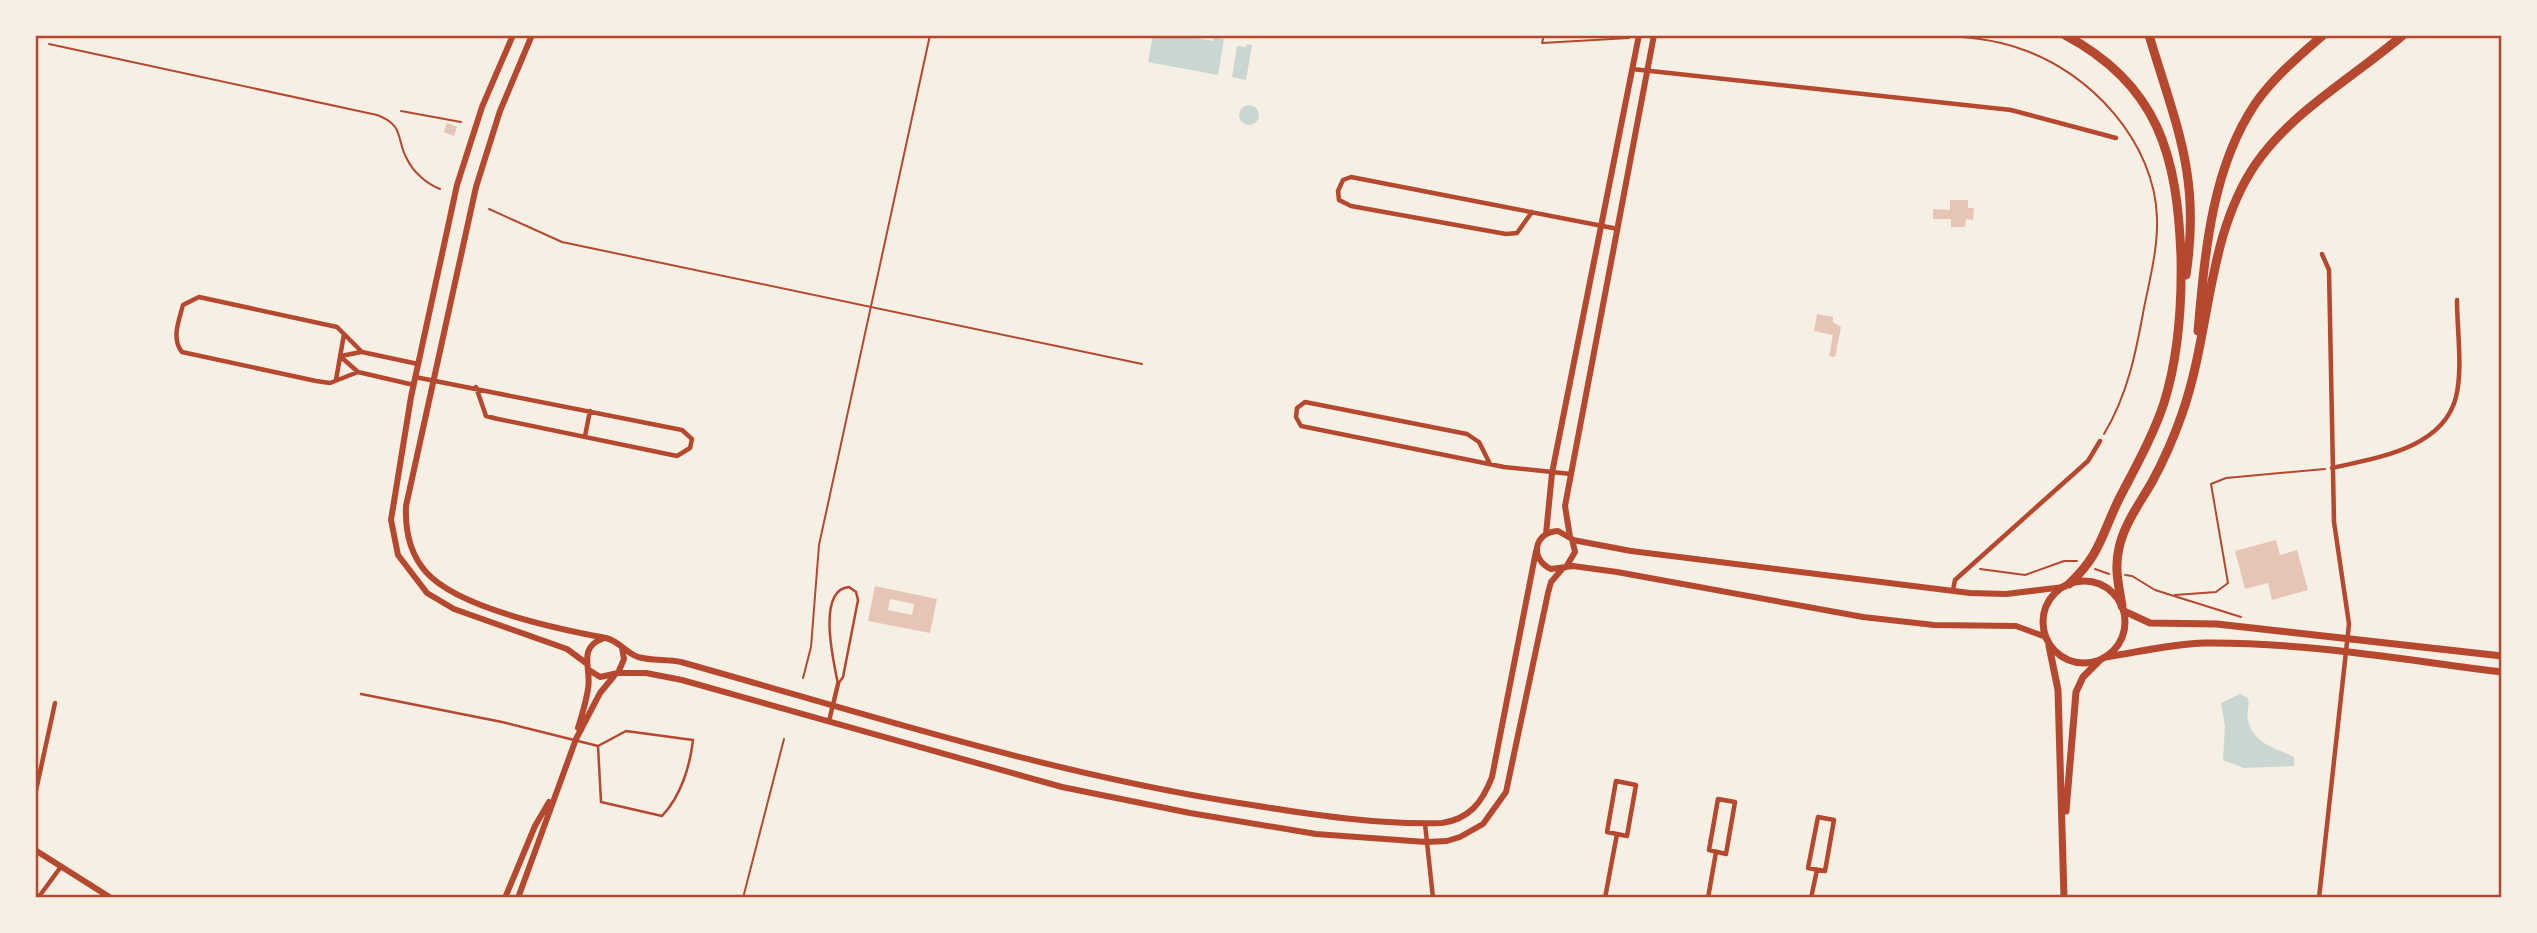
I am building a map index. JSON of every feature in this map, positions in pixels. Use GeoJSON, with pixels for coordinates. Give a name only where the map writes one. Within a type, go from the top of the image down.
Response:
{"type":"FeatureCollection","features":[{"type":"Feature","properties":{"kind":"highway"},"geometry":{"type":"LineString","coordinates":[[2065,35],[2090,48],[2116,68],[2141,97],[2161,132],[2176,182],[2182,300]]}},
{"type":"Feature","properties":{"kind":"highway"},"geometry":{"type":"LineString","coordinates":[[2066,586],[2093,560],[2154,429],[2171,373],[2182,300],[2191,226],[2189,174],[2184,146],[2149,35]]}},
{"type":"Feature","properties":{"kind":"highway"},"geometry":{"type":"LineString","coordinates":[[2195,371],[2208,235],[2230,155],[2255,104],[2294,61],[2323,35]]}},
{"type":"Feature","properties":{"kind":"highway"},"geometry":{"type":"LineString","coordinates":[[2123,609],[2117,575],[2120,542],[2174,437],[2195,371],[2222,240],[2233,203],[2251,172],[2286,130],[2403,35]]}},
{"type":"Feature","properties":{"kind":"main road"},"geometry":{"type":"LineString","coordinates":[[2064,898],[2058,690],[2043,620],[2045,609],[2066,586],[2086,582],[2102,586],[2123,609],[2150,623],[2217,624],[2502,656]]}},
{"type":"Feature","properties":{"kind":"main road"},"geometry":{"type":"LineString","coordinates":[[2064,840],[2075,698],[2083,677],[2122,637],[2123,609]]}},
{"type":"Feature","properties":{"kind":"main road"},"geometry":{"type":"LineString","coordinates":[[2047,640],[2056,653],[2074,662],[2204,643],[2345,653],[2502,672]]}},
{"type":"Feature","properties":{"kind":"street"},"geometry":{"type":"LineString","coordinates":[[513,35],[482,107],[457,185],[414,381],[391,503],[394,544],[403,565],[417,584],[437,600],[567,649],[600,677],[616,674],[661,675],[1025,777],[1190,813],[1316,834],[1426,842],[1447,841],[1472,832],[1500,803],[1509,780],[1551,582],[1574,556],[1564,513],[1654,35]]}},
{"type":"Feature","properties":{"kind":"street"},"geometry":{"type":"LineString","coordinates":[[532,35],[500,111],[476,187],[406,506],[407,533],[424,570],[451,590],[494,609],[604,638],[641,658],[681,662],[1034,762],[1193,796],[1305,814],[1425,824],[1463,817],[1474,810],[1486,793],[1520,646],[1536,551],[1539,541],[1546,534],[1558,531],[1571,538],[1619,550],[1953,590],[2006,594],[2066,586]]}},
{"type":"Feature","properties":{"kind":"street"},"geometry":{"type":"LineString","coordinates":[[1546,534],[1552,473],[1639,35]]}},
{"type":"Feature","properties":{"kind":"street"},"geometry":{"type":"LineString","coordinates":[[1631,69],[2011,110],[2116,138]]}},
{"type":"Feature","properties":{"kind":"street"},"geometry":{"type":"LineString","coordinates":[[1532,212],[1517,233],[1506,234],[1351,206],[1339,200],[1338,191],[1343,180],[1351,177],[1600,225],[1619,229]]}},
{"type":"Feature","properties":{"kind":"street"},"geometry":{"type":"LineString","coordinates":[[2319,898],[2349,624],[2336,546],[2329,270],[2322,254]]}},
{"type":"Feature","properties":{"kind":"street"},"geometry":{"type":"LineString","coordinates":[[362,352],[337,327],[199,297],[183,305],[176,340],[182,352],[316,381],[336,380],[358,372],[414,381],[432,380],[476,387],[682,430],[692,439],[690,448],[677,456],[486,416],[476,387]]}},
{"type":"Feature","properties":{"kind":"street"},"geometry":{"type":"LineString","coordinates":[[2332,468],[2412,446],[2446,418],[2457,394],[2457,300]]}},
{"type":"Feature","properties":{"kind":"street"},"geometry":{"type":"LineString","coordinates":[[336,380],[344,334]]}},
{"type":"Feature","properties":{"kind":"street"},"geometry":{"type":"LineString","coordinates":[[341,356],[362,352],[418,364]]}},
{"type":"Feature","properties":{"kind":"street"},"geometry":{"type":"LineString","coordinates":[[341,356],[358,372]]}},
{"type":"Feature","properties":{"kind":"street"},"geometry":{"type":"LineString","coordinates":[[1490,464],[1479,442],[1467,433],[1305,402],[1297,408],[1296,417],[1301,425],[1490,464],[1572,474]]}},
{"type":"Feature","properties":{"kind":"street"},"geometry":{"type":"LineString","coordinates":[[586,436],[590,411]]}},
{"type":"Feature","properties":{"kind":"street"},"geometry":{"type":"LineString","coordinates":[[1953,590],[1955,580],[2088,461],[2100,441]]}},
{"type":"Feature","properties":{"kind":"street"},"geometry":{"type":"LineString","coordinates":[[1536,551],[1547,568],[1657,578],[1884,621],[2016,626],[2047,640]]}},
{"type":"Feature","properties":{"kind":"street"},"geometry":{"type":"LineString","coordinates":[[576,739],[588,689],[589,648],[604,638]]}},
{"type":"Feature","properties":{"kind":"street"},"geometry":{"type":"LineString","coordinates":[[518,898],[576,739],[600,693],[616,674],[624,659],[622,647]]}},
{"type":"Feature","properties":{"kind":"street"},"geometry":{"type":"LineString","coordinates":[[829,721],[838,684]]}},
{"type":"Feature","properties":{"kind":"street"},"geometry":{"type":"LineString","coordinates":[[35,795],[55,703]]}},
{"type":"Feature","properties":{"kind":"street"},"geometry":{"type":"LineString","coordinates":[[1616,781],[1636,785],[1627,836],[1617,834],[1607,832],[1616,781]]}},
{"type":"Feature","properties":{"kind":"street"},"geometry":{"type":"LineString","coordinates":[[505,898],[536,826],[554,794]]}},
{"type":"Feature","properties":{"kind":"street"},"geometry":{"type":"LineString","coordinates":[[1718,799],[1735,802],[1726,854],[1716,852],[1709,850],[1718,799]]}},
{"type":"Feature","properties":{"kind":"street"},"geometry":{"type":"LineString","coordinates":[[1818,817],[1834,820],[1825,871],[1816,870],[1808,868],[1818,817]]}},
{"type":"Feature","properties":{"kind":"street"},"geometry":{"type":"LineString","coordinates":[[1425,824],[1433,898]]}},
{"type":"Feature","properties":{"kind":"street"},"geometry":{"type":"LineString","coordinates":[[1605,898],[1617,834]]}},
{"type":"Feature","properties":{"kind":"street"},"geometry":{"type":"LineString","coordinates":[[35,850],[111,898]]}},
{"type":"Feature","properties":{"kind":"street"},"geometry":{"type":"LineString","coordinates":[[1708,898],[1716,852]]}},
{"type":"Feature","properties":{"kind":"street"},"geometry":{"type":"LineString","coordinates":[[38,898],[60,868]]}},
{"type":"Feature","properties":{"kind":"street"},"geometry":{"type":"LineString","coordinates":[[1811,898],[1816,870]]}},
{"type":"Feature","properties":{"kind":"lane"},"geometry":{"type":"LineString","coordinates":[[849,587],[856,592],[858,600],[843,677],[838,684],[829,627],[832,602],[838,591],[849,587]]}},
{"type":"Feature","properties":{"kind":"lane"},"geometry":{"type":"LineString","coordinates":[[361,694],[576,739],[598,746],[626,731],[693,740],[691,757],[676,797],[662,816],[601,802],[598,746]]}},
{"type":"Feature","properties":{"kind":"path"},"geometry":{"type":"LineString","coordinates":[[803,678],[811,647],[819,545],[930,35]]}},
{"type":"Feature","properties":{"kind":"path"},"geometry":{"type":"LineString","coordinates":[[1544,35],[1542,43],[1629,38]]}},
{"type":"Feature","properties":{"kind":"path"},"geometry":{"type":"LineString","coordinates":[[1937,35],[1993,41],[2020,48],[2059,66],[2085,85],[2110,110],[2144,160],[2154,194],[2157,218],[2152,264],[2128,386],[2100,441]]}},
{"type":"Feature","properties":{"kind":"path"},"geometry":{"type":"LineString","coordinates":[[49,44],[377,115],[398,130],[406,159],[429,185],[440,189]]}},
{"type":"Feature","properties":{"kind":"path"},"geometry":{"type":"LineString","coordinates":[[401,111],[461,122]]}},
{"type":"Feature","properties":{"kind":"path"},"geometry":{"type":"LineString","coordinates":[[489,209],[562,242],[1142,364]]}},
{"type":"Feature","properties":{"kind":"path"},"geometry":{"type":"LineString","coordinates":[[2244,618],[2174,596],[2216,592],[2228,583],[2211,484],[2226,478],[2332,468]]}},
{"type":"Feature","properties":{"kind":"path"},"geometry":{"type":"LineString","coordinates":[[743,898],[784,739]]}},
{"type":"Feature","properties":{"kind":"shaded area"},"geometry":{"type":"Polygon","coordinates":[[[1153,35],[1182,35],[1213,41],[1214,37],[1224,39],[1218,75],[1148,62],[1153,35]]]}},
{"type":"Feature","properties":{"kind":"shaded area"},"geometry":{"type":"Polygon","coordinates":[[[1247,44],[1252,45],[1246,80],[1232,77],[1237,46],[1246,47],[1247,44]]]}},
{"type":"Feature","properties":{"kind":"shaded area"},"geometry":{"type":"Polygon","coordinates":[[[1249,105],[1256,108],[1259,115],[1256,122],[1249,125],[1242,122],[1239,115],[1242,108],[1249,105]]]}},
{"type":"Feature","properties":{"kind":"shaded area"},"geometry":{"type":"Polygon","coordinates":[[[2240,694],[2248,698],[2248,720],[2255,735],[2266,744],[2294,757],[2294,766],[2244,768],[2223,760],[2225,726],[2221,703],[2240,694]]]}},
{"type":"Feature","properties":{"kind":"building"},"geometry":{"type":"Polygon","coordinates":[[[447,123],[457,127],[454,136],[444,132],[447,123]]]}},
{"type":"Feature","properties":{"kind":"building"},"geometry":{"type":"Polygon","coordinates":[[[1950,200],[1968,200],[1968,208],[1974,208],[1973,220],[1966,219],[1965,227],[1951,227],[1951,219],[1933,219],[1933,209],[1950,210],[1950,200]]]}},
{"type":"Feature","properties":{"kind":"building"},"geometry":{"type":"Polygon","coordinates":[[[1817,314],[1833,317],[1833,322],[1841,327],[1835,357],[1829,356],[1833,335],[1814,331],[1817,314]]]}},
{"type":"Feature","properties":{"kind":"building"},"geometry":{"type":"Polygon","coordinates":[[[2276,540],[2280,555],[2297,550],[2308,590],[2272,600],[2268,583],[2245,589],[2235,551],[2276,540]]]}},
{"type":"Feature","properties":{"kind":"building"},"geometry":{"type":"Polygon","coordinates":[[[875,586],[937,599],[930,633],[868,621],[875,586]],[[890,599],[888,610],[912,615],[914,604],[890,599]]]}}]}
